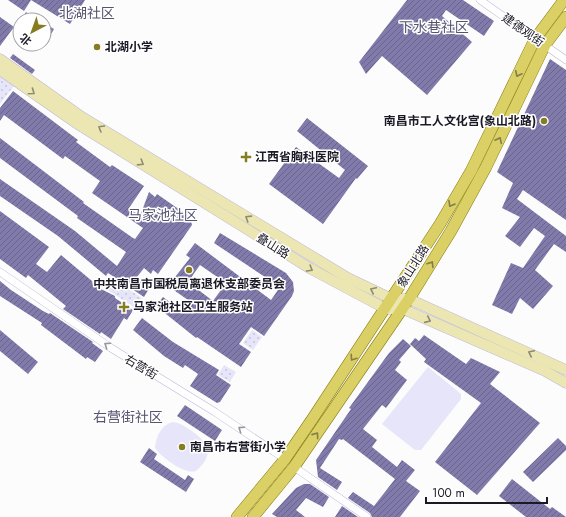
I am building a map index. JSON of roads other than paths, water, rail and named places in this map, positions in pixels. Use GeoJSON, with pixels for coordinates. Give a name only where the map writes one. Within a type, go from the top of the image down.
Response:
{"type":"FeatureCollection","features":[{"type":"Feature","properties":{"kind":"main road","name":"象山北路"},"geometry":{"type":"LineString","coordinates":[[238,517],[285,459],[386,309],[440,224],[470,171],[536,39],[564,0]]}},
{"type":"Feature","properties":{"kind":"main road","name":"象山北路"},"geometry":{"type":"LineString","coordinates":[[253,517],[294,467],[403,309],[451,231],[486,168],[546,45],[566,17]]}},
{"type":"Feature","properties":{"kind":"main road","name":"叠山路"},"geometry":{"type":"LineString","coordinates":[[0,59],[82,117],[323,264],[392,299],[409,299],[566,370]]}},
{"type":"Feature","properties":{"kind":"main road","name":"叠山路"},"geometry":{"type":"LineString","coordinates":[[0,70],[76,123],[304,265],[386,309],[403,309],[546,371],[566,383]]}},
{"type":"Feature","properties":{"kind":"street","name":"建德观街"},"geometry":{"type":"LineString","coordinates":[[480,0],[566,60]]}},
{"type":"Feature","properties":{"kind":"street","name":"右营街"},"geometry":{"type":"LineString","coordinates":[[0,272],[111,348],[215,412],[285,459]]}},
{"type":"Feature","properties":{"kind":"street"},"geometry":{"type":"LineString","coordinates":[[294,467],[367,517]]}},
{"type":"Feature","properties":{"kind":"place","name":"北湖小学"},"geometry":{"type":"Point","coordinates":[97,47]}},
{"type":"Feature","properties":{"kind":"place","name":"南昌市工人文化宫(象山北路)"},"geometry":{"type":"Point","coordinates":[544,121]}},
{"type":"Feature","properties":{"kind":"place","name":"江西省胸科医院"},"geometry":{"type":"Point","coordinates":[246,157]}},
{"type":"Feature","properties":{"kind":"place","name":"中共南昌市国税局离退休支部委员会"},"geometry":{"type":"Point","coordinates":[189,270]}},
{"type":"Feature","properties":{"kind":"place","name":"马家池社区卫生服务站"},"geometry":{"type":"Point","coordinates":[124,307]}},
{"type":"Feature","properties":{"kind":"place","name":"南昌市右营街小学"},"geometry":{"type":"Point","coordinates":[182,447]}},
{"type":"Feature","properties":{"kind":"district","name":"北湖社区"},"geometry":{"type":"Point","coordinates":[87,13]}},
{"type":"Feature","properties":{"kind":"district","name":"下水巷社区"},"geometry":{"type":"Point","coordinates":[434,27]}},
{"type":"Feature","properties":{"kind":"district","name":"马家池社区"},"geometry":{"type":"Point","coordinates":[163,215]}},
{"type":"Feature","properties":{"kind":"district","name":"右营街社区"},"geometry":{"type":"Point","coordinates":[128,417]}}]}
